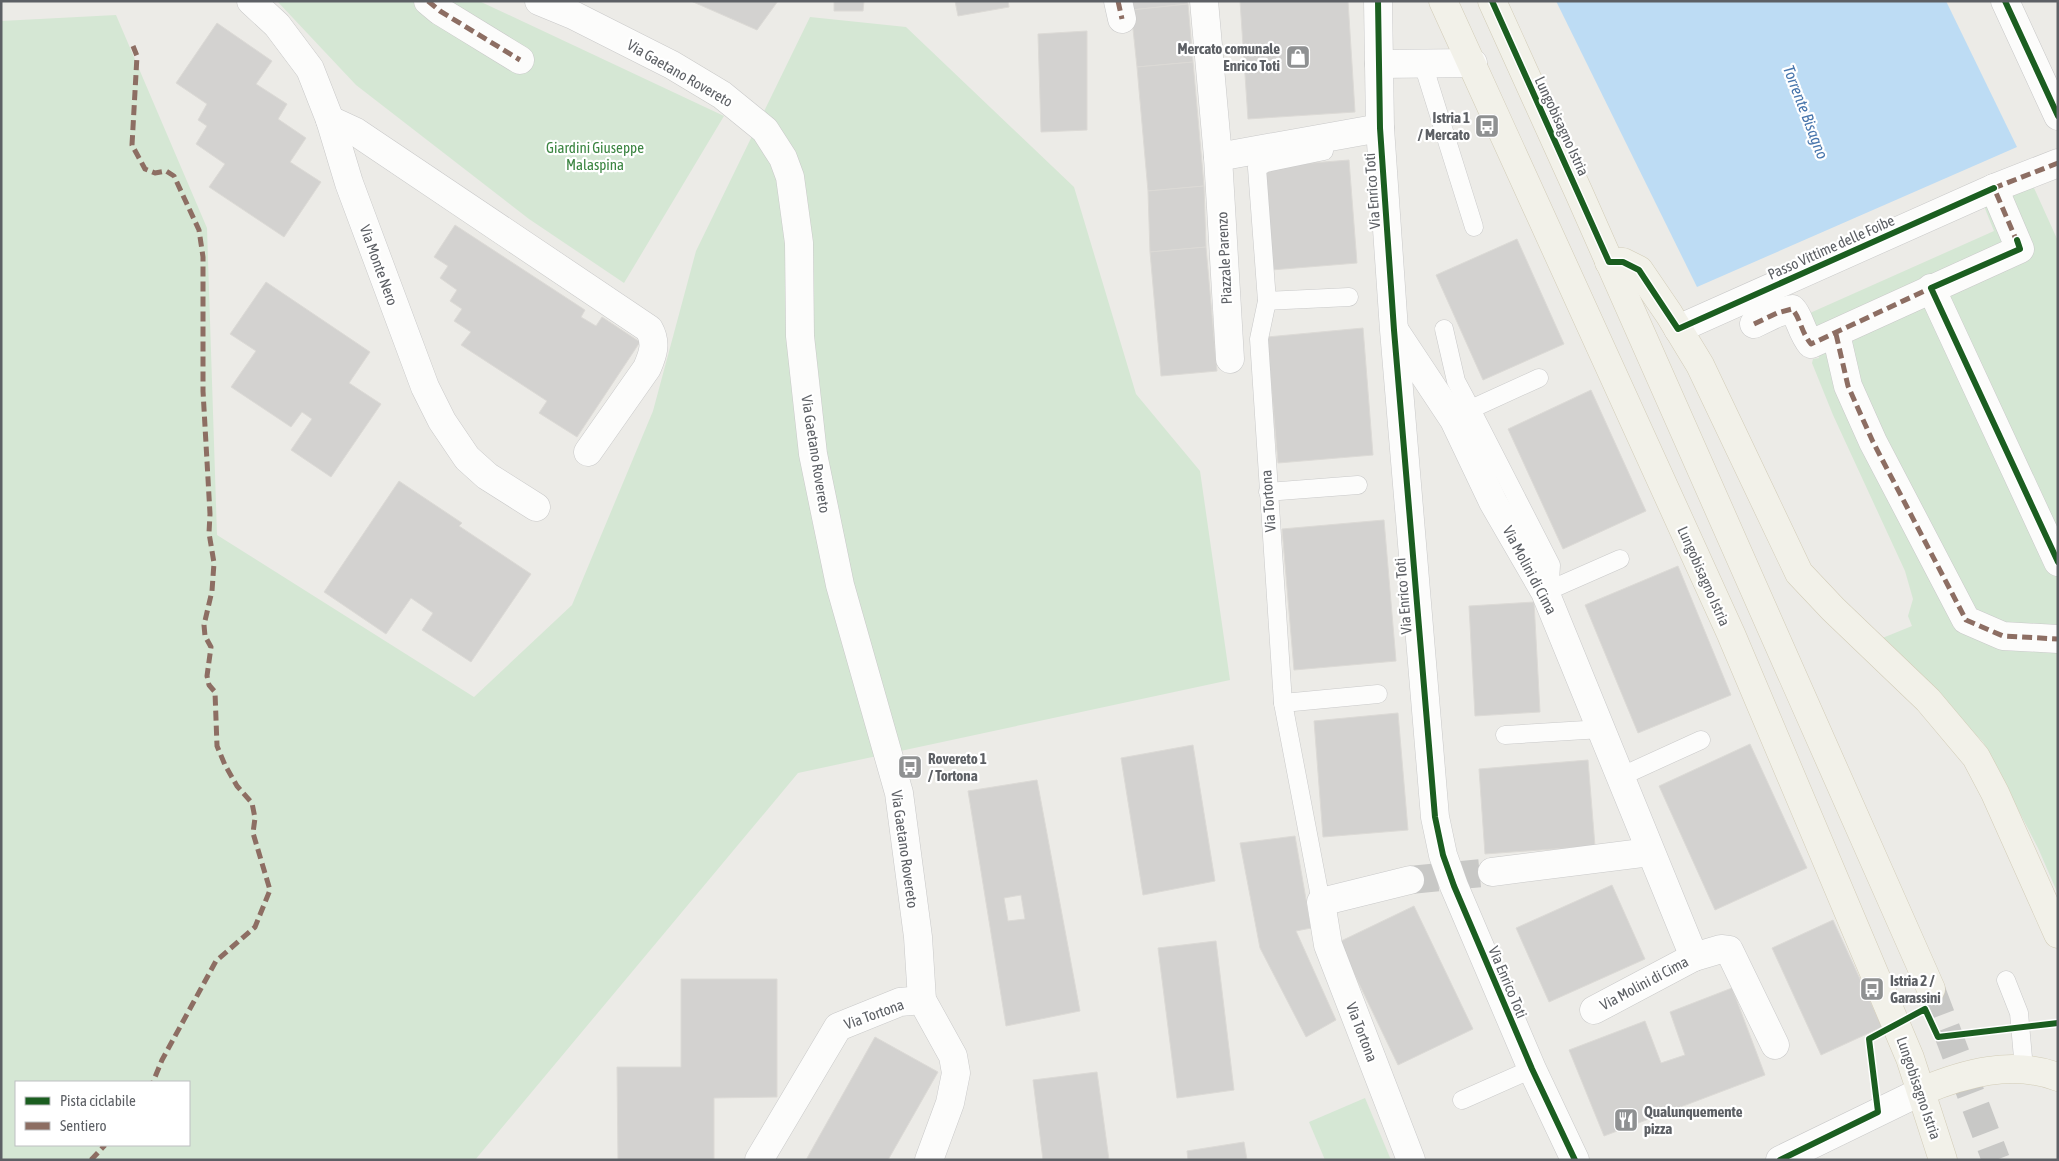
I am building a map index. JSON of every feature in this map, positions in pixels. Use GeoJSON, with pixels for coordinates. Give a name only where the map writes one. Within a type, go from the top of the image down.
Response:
{"type":"FeatureCollection","features":[{"type":"Feature","properties":{"kind":"main road","name":"Lungobisagno Istria"},"geometry":{"type":"LineString","coordinates":[[1444,1],[1731,634],[1922,1090],[1943,1160]]}},
{"type":"Feature","properties":{"kind":"main road","name":"Lungobisagno Istria"},"geometry":{"type":"LineString","coordinates":[[1492,1],[1661,378],[1931,990]]}},
{"type":"Feature","properties":{"kind":"main road"},"geometry":{"type":"LineString","coordinates":[[1608,262],[1623,262],[1638,270],[1678,329],[1708,382],[1762,499],[1799,573],[1833,609],[1928,700],[1976,757],[1995,792],[2058,934]]}},
{"type":"Feature","properties":{"kind":"main road"},"geometry":{"type":"LineString","coordinates":[[1922,1090],[1966,1075],[1993,1070],[2024,1069],[2058,1077]]}},
{"type":"Feature","properties":{"kind":"street","name":"Via Monte Nero"},"geometry":{"type":"LineString","coordinates":[[251,1],[277,25],[295,47],[310,70],[330,120],[349,183],[371,244],[425,387],[442,421],[468,458],[487,476],[536,507]]}},
{"type":"Feature","properties":{"kind":"street"},"geometry":{"type":"LineString","coordinates":[[428,1],[440,11],[520,60]]}},
{"type":"Feature","properties":{"kind":"street"},"geometry":{"type":"LineString","coordinates":[[539,1],[575,8]]}},
{"type":"Feature","properties":{"kind":"street","name":"Piazzale Parenzo"},"geometry":{"type":"LineString","coordinates":[[1204,1],[1218,157],[1230,359]]}},
{"type":"Feature","properties":{"kind":"street","name":"Via Enrico Toti"},"geometry":{"type":"LineString","coordinates":[[1378,1],[1380,128],[1394,330],[1434,817],[1443,855],[1454,886],[1532,1069],[1575,1160]]}},
{"type":"Feature","properties":{"kind":"street"},"geometry":{"type":"LineString","coordinates":[[2006,1],[2058,116]]}},
{"type":"Feature","properties":{"kind":"street","name":"Via Gaetano Rovereto"},"geometry":{"type":"LineString","coordinates":[[575,8],[722,95],[764,130],[783,158],[790,177],[799,243],[800,336],[813,454],[840,585],[899,793],[918,938],[922,1000]]}},
{"type":"Feature","properties":{"kind":"street"},"geometry":{"type":"LineString","coordinates":[[1379,64],[1472,62]]}},
{"type":"Feature","properties":{"kind":"street"},"geometry":{"type":"LineString","coordinates":[[330,120],[356,132],[649,329],[654,339],[654,352],[647,368],[588,452]]}},
{"type":"Feature","properties":{"kind":"street"},"geometry":{"type":"LineString","coordinates":[[1218,157],[1380,128]]}},
{"type":"Feature","properties":{"kind":"street","name":"Passo Vittime delle Foibe"},"geometry":{"type":"LineString","coordinates":[[1678,329],[1994,188],[2058,163]]}},
{"type":"Feature","properties":{"kind":"street"},"geometry":{"type":"LineString","coordinates":[[1754,324],[1777,313],[1792,309],[1796,313],[1800,328],[1811,344],[1836,334],[1931,288],[2020,250],[1994,188]]}},
{"type":"Feature","properties":{"kind":"street"},"geometry":{"type":"LineString","coordinates":[[1931,288],[2058,562]]}},
{"type":"Feature","properties":{"kind":"street","name":"Via Molini di Cima"},"geometry":{"type":"LineString","coordinates":[[1394,330],[1454,420],[1493,502],[1545,592],[1622,776],[1650,852],[1694,957]]}},
{"type":"Feature","properties":{"kind":"street"},"geometry":{"type":"LineString","coordinates":[[1836,334],[1848,386],[1873,442],[1966,620],[2003,636],[2058,639]]}},
{"type":"Feature","properties":{"kind":"street"},"geometry":{"type":"LineString","coordinates":[[1492,872],[1650,852]]}},
{"type":"Feature","properties":{"kind":"street"},"geometry":{"type":"LineString","coordinates":[[1321,902],[1410,880]]}},
{"type":"Feature","properties":{"kind":"street","name":"Via Tortona"},"geometry":{"type":"LineString","coordinates":[[1321,902],[1328,945],[1411,1160]]}},
{"type":"Feature","properties":{"kind":"street","name":"Via Molini di Cima"},"geometry":{"type":"LineString","coordinates":[[1594,1010],[1694,957],[1721,949],[1729,950],[1776,1046]]}},
{"type":"Feature","properties":{"kind":"street","name":"Via Tortona"},"geometry":{"type":"LineString","coordinates":[[759,1160],[838,1027],[900,1002],[922,1000],[953,1056],[956,1073],[950,1103],[929,1160]]}},
{"type":"Feature","properties":{"kind":"street"},"geometry":{"type":"LineString","coordinates":[[1780,1160],[1922,1090]]}},
{"type":"Feature","properties":{"kind":"lane"},"geometry":{"type":"LineString","coordinates":[[1423,64],[1474,227]]}},
{"type":"Feature","properties":{"kind":"lane","name":"Via Tortona"},"geometry":{"type":"LineString","coordinates":[[1321,902],[1283,703],[1259,339],[1267,301],[1257,168],[1266,163],[1326,151]]}},
{"type":"Feature","properties":{"kind":"lane"},"geometry":{"type":"LineString","coordinates":[[1267,301],[1349,297]]}},
{"type":"Feature","properties":{"kind":"lane"},"geometry":{"type":"LineString","coordinates":[[1444,329],[1456,381],[1551,565],[1550,581],[1545,592]]}},
{"type":"Feature","properties":{"kind":"lane"},"geometry":{"type":"LineString","coordinates":[[1470,409],[1539,378]]}},
{"type":"Feature","properties":{"kind":"lane"},"geometry":{"type":"LineString","coordinates":[[1268,492],[1358,485]]}},
{"type":"Feature","properties":{"kind":"lane"},"geometry":{"type":"LineString","coordinates":[[1545,592],[1620,560]]}},
{"type":"Feature","properties":{"kind":"lane"},"geometry":{"type":"LineString","coordinates":[[1283,703],[1378,694]]}},
{"type":"Feature","properties":{"kind":"lane"},"geometry":{"type":"LineString","coordinates":[[1505,735],[1602,729]]}},
{"type":"Feature","properties":{"kind":"lane"},"geometry":{"type":"LineString","coordinates":[[1622,776],[1701,740]]}},
{"type":"Feature","properties":{"kind":"lane"},"geometry":{"type":"LineString","coordinates":[[2006,980],[2019,1014],[2024,1069]]}},
{"type":"Feature","properties":{"kind":"lane"},"geometry":{"type":"LineString","coordinates":[[1462,1100],[1532,1069]]}},
{"type":"Feature","properties":{"kind":"green space","name":"Giardini Giuseppe Malaspina"},"geometry":{"type":"Polygon","coordinates":[[[277,1],[479,1],[724,116],[624,283],[529,219],[356,85],[277,1]]]}},
{"type":"Feature","properties":{"kind":"green space"},"geometry":{"type":"Polygon","coordinates":[[[116,15],[207,228],[217,535],[474,697],[572,605],[653,411],[696,251],[810,17],[906,27],[1074,187],[1136,394],[1200,471],[1230,680],[798,773],[475,1160],[1,1160],[1,21],[116,15]]]}},
{"type":"Feature","properties":{"kind":"green space"},"geometry":{"type":"Polygon","coordinates":[[[2030,179],[2058,241],[2058,894],[2038,848],[1983,742],[1880,639],[1912,626],[1908,616],[1913,599],[1905,571],[1833,415],[1812,363],[1813,359],[1819,358],[1810,313],[1994,231],[1980,196],[2030,179]]]}},
{"type":"Feature","properties":{"kind":"green space"},"geometry":{"type":"Polygon","coordinates":[[[1365,1098],[1391,1160],[1325,1160],[1309,1122],[1365,1098]]]}},
{"type":"Feature","properties":{"kind":"water","name":"Torrente Bisagno"},"geometry":{"type":"Polygon","coordinates":[[[1556,1],[1946,1],[2017,147],[1697,287],[1556,1]]]}},
{"type":"Feature","properties":{"kind":"building"},"geometry":{"type":"Polygon","coordinates":[[[691,1],[778,1],[757,30],[691,1]]]}},
{"type":"Feature","properties":{"kind":"building"},"geometry":{"type":"Polygon","coordinates":[[[834,1],[864,1],[863,11],[834,11],[834,1]]]}},
{"type":"Feature","properties":{"kind":"building"},"geometry":{"type":"Polygon","coordinates":[[[955,1],[1008,1],[1009,7],[958,16],[955,1]]]}},
{"type":"Feature","properties":{"kind":"building"},"geometry":{"type":"Polygon","coordinates":[[[1131,1],[1187,1],[1188,4],[1131,10],[1131,1]]]}},
{"type":"Feature","properties":{"kind":"building","name":"Mercato comunale Enrico Toti"},"geometry":{"type":"Polygon","coordinates":[[[1240,1],[1348,1],[1355,112],[1248,119],[1240,1]]]}},
{"type":"Feature","properties":{"kind":"building"},"geometry":{"type":"Polygon","coordinates":[[[1188,4],[1193,62],[1137,67],[1131,10],[1188,4]]]}},
{"type":"Feature","properties":{"kind":"building"},"geometry":{"type":"Polygon","coordinates":[[[217,23],[272,61],[256,84],[287,104],[278,119],[306,138],[290,162],[321,182],[284,237],[209,187],[225,164],[196,144],[207,126],[198,120],[207,104],[176,83],[217,23]]]}},
{"type":"Feature","properties":{"kind":"building"},"geometry":{"type":"Polygon","coordinates":[[[1087,31],[1087,130],[1041,132],[1038,34],[1087,31]]]}},
{"type":"Feature","properties":{"kind":"building"},"geometry":{"type":"Polygon","coordinates":[[[1193,62],[1204,186],[1148,191],[1137,67],[1193,62]]]}},
{"type":"Feature","properties":{"kind":"building"},"geometry":{"type":"Polygon","coordinates":[[[1349,160],[1357,263],[1271,270],[1262,167],[1349,160]]]}},
{"type":"Feature","properties":{"kind":"building"},"geometry":{"type":"Polygon","coordinates":[[[1204,186],[1206,247],[1150,252],[1148,191],[1204,186]]]}},
{"type":"Feature","properties":{"kind":"building"},"geometry":{"type":"Polygon","coordinates":[[[455,225],[585,310],[581,317],[596,326],[602,317],[640,342],[577,437],[539,413],[547,401],[461,345],[471,332],[454,321],[462,309],[450,301],[457,290],[440,278],[448,266],[434,257],[455,225]]]}},
{"type":"Feature","properties":{"kind":"building"},"geometry":{"type":"Polygon","coordinates":[[[1517,239],[1564,344],[1483,380],[1436,275],[1517,239]]]}},
{"type":"Feature","properties":{"kind":"building"},"geometry":{"type":"Polygon","coordinates":[[[1206,247],[1217,371],[1161,376],[1150,252],[1206,247]]]}},
{"type":"Feature","properties":{"kind":"building"},"geometry":{"type":"Polygon","coordinates":[[[266,282],[370,352],[349,383],[381,404],[331,477],[291,450],[312,419],[302,412],[291,427],[231,387],[256,351],[230,334],[266,282]]]}},
{"type":"Feature","properties":{"kind":"building"},"geometry":{"type":"Polygon","coordinates":[[[1363,328],[1373,455],[1278,463],[1267,337],[1363,328]]]}},
{"type":"Feature","properties":{"kind":"building"},"geometry":{"type":"Polygon","coordinates":[[[1591,390],[1646,511],[1563,549],[1508,429],[1591,390]]]}},
{"type":"Feature","properties":{"kind":"building"},"geometry":{"type":"Polygon","coordinates":[[[399,481],[462,523],[459,526],[531,574],[471,662],[422,630],[433,613],[411,598],[386,634],[324,592],[399,481]]]}},
{"type":"Feature","properties":{"kind":"building"},"geometry":{"type":"Polygon","coordinates":[[[1384,520],[1396,661],[1294,670],[1282,529],[1384,520]]]}},
{"type":"Feature","properties":{"kind":"building"},"geometry":{"type":"Polygon","coordinates":[[[1678,566],[1731,695],[1638,733],[1585,605],[1678,566]]]}},
{"type":"Feature","properties":{"kind":"building"},"geometry":{"type":"Polygon","coordinates":[[[1534,602],[1540,712],[1475,716],[1469,606],[1534,602]]]}},
{"type":"Feature","properties":{"kind":"building"},"geometry":{"type":"Polygon","coordinates":[[[1398,713],[1408,830],[1323,837],[1314,721],[1398,713]]]}},
{"type":"Feature","properties":{"kind":"building"},"geometry":{"type":"Polygon","coordinates":[[[1750,744],[1807,868],[1715,910],[1659,786],[1750,744]]]}},
{"type":"Feature","properties":{"kind":"building"},"geometry":{"type":"Polygon","coordinates":[[[1193,745],[1215,881],[1143,895],[1121,758],[1193,745]]]}},
{"type":"Feature","properties":{"kind":"building"},"geometry":{"type":"Polygon","coordinates":[[[1588,760],[1595,846],[1485,854],[1479,769],[1588,760]]]}},
{"type":"Feature","properties":{"kind":"building"},"geometry":{"type":"Polygon","coordinates":[[[1037,780],[1080,1011],[1006,1026],[968,791],[1037,780]],[[1021,895],[1004,898],[1008,921],[1025,919],[1021,895]]]}},
{"type":"Feature","properties":{"kind":"building"},"geometry":{"type":"Polygon","coordinates":[[[1295,836],[1311,928],[1296,931],[1336,1020],[1306,1037],[1260,948],[1240,843],[1295,836]]]}},
{"type":"Feature","properties":{"kind":"building"},"geometry":{"type":"Polygon","coordinates":[[[1612,885],[1645,959],[1549,1002],[1516,928],[1612,885]]]}},
{"type":"Feature","properties":{"kind":"building"},"geometry":{"type":"Polygon","coordinates":[[[1414,906],[1473,1029],[1398,1065],[1339,942],[1414,906]]]}},
{"type":"Feature","properties":{"kind":"building"},"geometry":{"type":"Polygon","coordinates":[[[1833,920],[1882,1027],[1821,1055],[1772,948],[1833,920]]]}},
{"type":"Feature","properties":{"kind":"building"},"geometry":{"type":"Polygon","coordinates":[[[1216,941],[1234,1090],[1177,1098],[1158,948],[1216,941]]]}},
{"type":"Feature","properties":{"kind":"building"},"geometry":{"type":"Polygon","coordinates":[[[681,979],[777,979],[777,1097],[714,1098],[714,1160],[618,1160],[617,1067],[681,1067],[681,979]]]}},
{"type":"Feature","properties":{"kind":"building"},"geometry":{"type":"Polygon","coordinates":[[[1732,988],[1765,1075],[1604,1136],[1569,1050],[1645,1021],[1661,1063],[1685,1055],[1670,1012],[1732,988]]]}},
{"type":"Feature","properties":{"kind":"building"},"geometry":{"type":"Polygon","coordinates":[[[875,1037],[938,1072],[888,1160],[806,1160],[875,1037]]]}},
{"type":"Feature","properties":{"kind":"building"},"geometry":{"type":"Polygon","coordinates":[[[1097,1072],[1109,1160],[1043,1160],[1033,1080],[1097,1072]]]}},
{"type":"Feature","properties":{"kind":"building"},"geometry":{"type":"Polygon","coordinates":[[[1244,1142],[1247,1160],[1188,1160],[1187,1151],[1244,1142]]]}},
{"type":"Feature","properties":{"kind":"tunnel"},"geometry":{"type":"LineString","coordinates":[[1410,880],[1492,872]]}},
{"type":"Feature","properties":{"kind":"tunnel"},"geometry":{"type":"LineString","coordinates":[[1931,989],[1996,1160]]}},
{"type":"Feature","properties":{"kind":"marked path"},"geometry":{"type":"LineString","coordinates":[[428,1],[440,11],[520,60]]}},
{"type":"Feature","properties":{"kind":"marked path"},"geometry":{"type":"LineString","coordinates":[[1118,1],[1122,19]]}},
{"type":"Feature","properties":{"kind":"marked path"},"geometry":{"type":"LineString","coordinates":[[133,46],[137,56],[132,145],[145,169],[155,173],[166,171],[174,176],[199,230],[203,257],[203,391],[210,514],[209,533],[214,563],[212,591],[204,625],[205,636],[211,647],[207,676],[209,685],[215,692],[217,746],[237,786],[252,803],[255,818],[253,833],[270,890],[255,927],[216,961],[162,1060],[153,1081]]}},
{"type":"Feature","properties":{"kind":"marked path"},"geometry":{"type":"LineString","coordinates":[[2018,244],[1994,188],[2058,163]]}},
{"type":"Feature","properties":{"kind":"marked path"},"geometry":{"type":"LineString","coordinates":[[1754,324],[1777,313],[1792,309],[1811,344],[1933,287]]}},
{"type":"Feature","properties":{"kind":"marked path"},"geometry":{"type":"LineString","coordinates":[[1836,334],[1848,386],[1873,442],[1966,620],[2003,636],[2058,639]]}},
{"type":"Feature","properties":{"kind":"marked path"},"geometry":{"type":"LineString","coordinates":[[91,1160],[104,1146]]}},
{"type":"Feature","properties":{"kind":"cycle path"},"geometry":{"type":"LineString","coordinates":[[1378,1],[1380,128],[1394,330],[1435,817],[1443,855],[1454,886],[1532,1069],[1575,1160]]}},
{"type":"Feature","properties":{"kind":"cycle path"},"geometry":{"type":"LineString","coordinates":[[1492,1],[1609,262],[1623,262],[1639,270],[1678,329],[1994,188]]}},
{"type":"Feature","properties":{"kind":"cycle path"},"geometry":{"type":"LineString","coordinates":[[2005,1],[2058,116]]}},
{"type":"Feature","properties":{"kind":"cycle path"},"geometry":{"type":"LineString","coordinates":[[2017,240],[2020,249],[1931,288],[2058,562]]}},
{"type":"Feature","properties":{"kind":"cycle path"},"geometry":{"type":"LineString","coordinates":[[1780,1160],[1878,1112],[1869,1039],[1925,1009],[1938,1037],[2058,1023]]}},
{"type":"Feature","properties":{"kind":"place","name":"Mercato comunale Enrico Toti"},"geometry":{"type":"Point","coordinates":[1298,57]}},
{"type":"Feature","properties":{"kind":"place","name":"Istria 1 / Mercato"},"geometry":{"type":"Point","coordinates":[1487,126]}},
{"type":"Feature","properties":{"kind":"place","name":"Rovereto 1 / Tortona"},"geometry":{"type":"Point","coordinates":[910,767]}},
{"type":"Feature","properties":{"kind":"place","name":"Istria 2 / Garassini"},"geometry":{"type":"Point","coordinates":[1872,989]}},
{"type":"Feature","properties":{"kind":"place","name":"Qualunquemente pizza"},"geometry":{"type":"Point","coordinates":[1626,1120]}}]}
